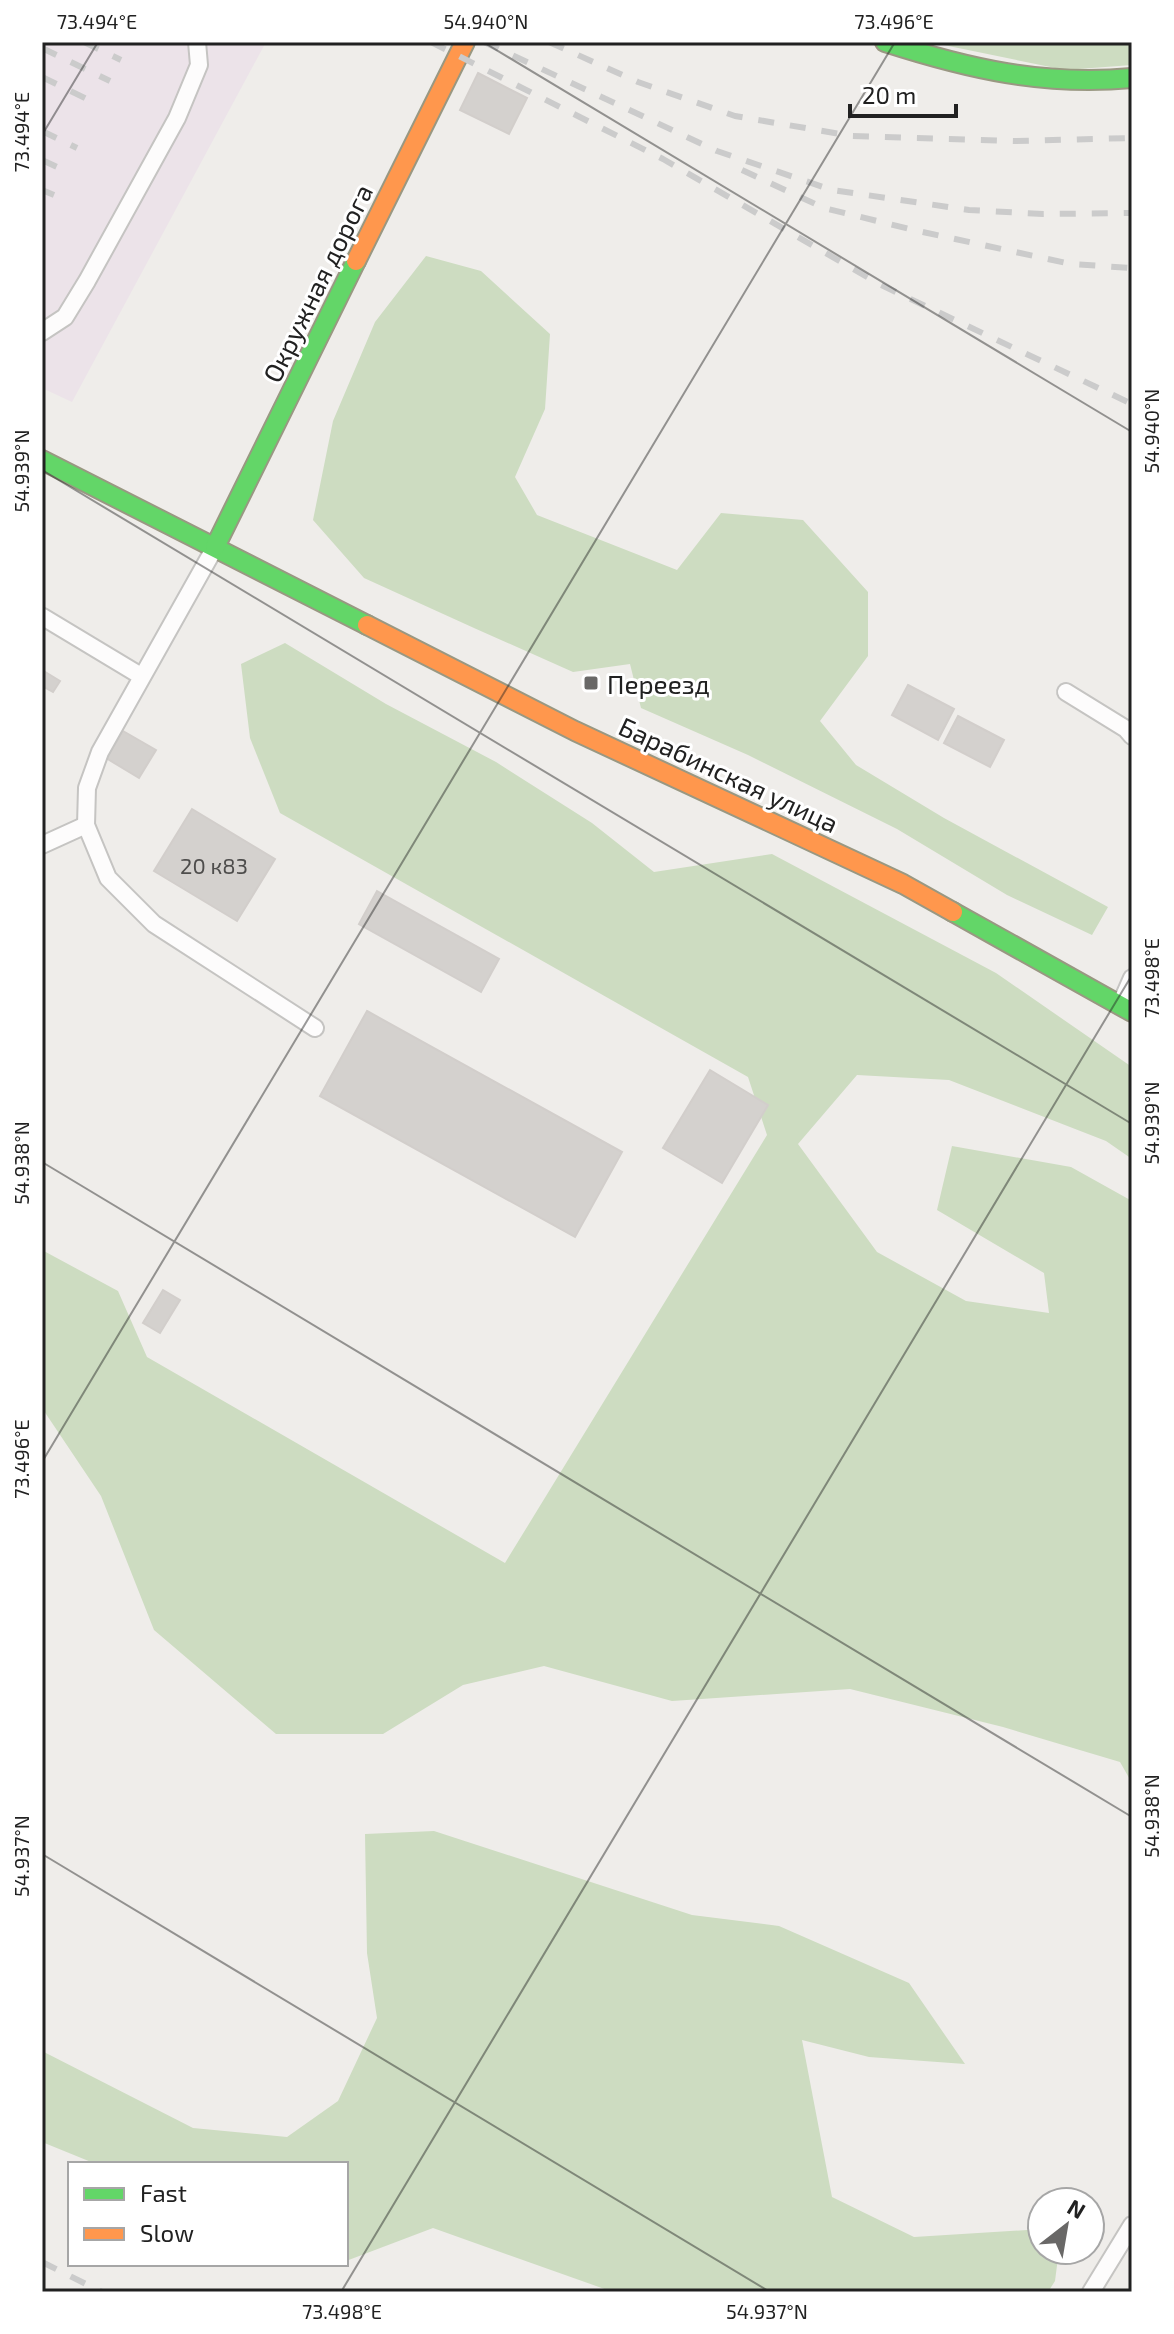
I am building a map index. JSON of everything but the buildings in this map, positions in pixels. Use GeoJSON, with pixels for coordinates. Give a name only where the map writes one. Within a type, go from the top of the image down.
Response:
{"type":"FeatureCollection","features":[{"type":"Feature","properties":{"kind":"street","name":"Окружная дорога"},"geometry":{"type":"LineString","coordinates":[[215,547],[465,42]]}},
{"type":"Feature","properties":{"kind":"street"},"geometry":{"type":"LineString","coordinates":[[885,42],[943,61],[1025,80],[1109,81],[1132,78]]}},
{"type":"Feature","properties":{"kind":"street","name":"Барабинская улица"},"geometry":{"type":"LineString","coordinates":[[42,460],[575,731],[903,884],[1126,1008]]}},
{"type":"Feature","properties":{"kind":"lane"},"geometry":{"type":"LineString","coordinates":[[42,332],[65,317],[177,118],[199,65],[197,42]]}},
{"type":"Feature","properties":{"kind":"lane"},"geometry":{"type":"LineString","coordinates":[[215,547],[100,752],[87,788],[86,825],[108,878],[154,924],[315,1028]]}},
{"type":"Feature","properties":{"kind":"lane"},"geometry":{"type":"LineString","coordinates":[[43,617],[141,676]]}},
{"type":"Feature","properties":{"kind":"lane"},"geometry":{"type":"LineString","coordinates":[[1066,692],[1126,729],[1132,736]]}},
{"type":"Feature","properties":{"kind":"lane"},"geometry":{"type":"LineString","coordinates":[[42,845],[86,825]]}},
{"type":"Feature","properties":{"kind":"lane"},"geometry":{"type":"LineString","coordinates":[[1126,1008],[1132,978]]}},
{"type":"Feature","properties":{"kind":"lane"},"geometry":{"type":"LineString","coordinates":[[1091,2292],[1132,2225]]}},
{"type":"Feature","properties":{"kind":"shaded area"},"geometry":{"type":"Polygon","coordinates":[[[42,42],[266,42],[72,402],[42,388],[42,42]]]}},
{"type":"Feature","properties":{"kind":"green space"},"geometry":{"type":"Polygon","coordinates":[[[929,42],[1132,42],[1132,65],[1065,70],[929,42]]]}},
{"type":"Feature","properties":{"kind":"green space"},"geometry":{"type":"Polygon","coordinates":[[[426,256],[481,271],[550,334],[545,409],[515,477],[537,515],[677,570],[721,513],[803,520],[868,592],[868,656],[820,721],[856,765],[944,818],[1108,907],[1092,935],[1007,895],[897,829],[748,755],[641,708],[630,664],[573,672],[364,578],[313,520],[333,421],[375,322],[426,256]]]}},
{"type":"Feature","properties":{"kind":"green space"},"geometry":{"type":"Polygon","coordinates":[[[285,643],[386,704],[496,762],[592,823],[654,872],[772,854],[996,973],[1132,1067],[1132,1159],[1106,1141],[949,1080],[857,1075],[798,1144],[877,1252],[966,1301],[1049,1313],[1044,1273],[937,1210],[952,1146],[1071,1167],[1132,1201],[1132,1783],[1120,1762],[1003,1727],[850,1689],[672,1701],[544,1666],[463,1685],[383,1734],[276,1734],[154,1630],[101,1496],[42,1408],[42,1250],[118,1291],[147,1357],[505,1563],[767,1135],[748,1077],[280,813],[250,738],[241,664],[285,643]]]}},
{"type":"Feature","properties":{"kind":"green space"},"geometry":{"type":"Polygon","coordinates":[[[434,1831],[692,1915],[779,1926],[909,1983],[965,2064],[869,2057],[802,2040],[832,2197],[914,2237],[1026,2230],[1026,2266],[1057,2266],[1055,2281],[1048,2292],[613,2292],[433,2228],[348,2260],[348,2162],[91,2162],[42,2142],[42,2051],[193,2128],[287,2137],[338,2101],[377,2018],[367,1953],[365,1834],[434,1831]]]}},
{"type":"Feature","properties":{"kind":"railway"},"geometry":{"type":"LineString","coordinates":[[84,42],[121,60]]}},
{"type":"Feature","properties":{"kind":"railway"},"geometry":{"type":"LineString","coordinates":[[431,42],[663,159],[881,285],[1132,404]]}},
{"type":"Feature","properties":{"kind":"railway"},"geometry":{"type":"LineString","coordinates":[[484,42],[717,151],[832,190],[969,210],[1043,214],[1132,213]]}},
{"type":"Feature","properties":{"kind":"railway"},"geometry":{"type":"LineString","coordinates":[[549,42],[638,82],[735,116],[852,136],[1015,141],[1132,138]]}},
{"type":"Feature","properties":{"kind":"railway"},"geometry":{"type":"LineString","coordinates":[[42,48],[110,81]]}},
{"type":"Feature","properties":{"kind":"railway"},"geometry":{"type":"LineString","coordinates":[[42,77],[99,105]]}},
{"type":"Feature","properties":{"kind":"railway"},"geometry":{"type":"LineString","coordinates":[[42,131],[77,148]]}},
{"type":"Feature","properties":{"kind":"railway"},"geometry":{"type":"LineString","coordinates":[[42,160],[66,171]]}},
{"type":"Feature","properties":{"kind":"railway"},"geometry":{"type":"LineString","coordinates":[[742,170],[824,208],[1071,264],[1132,268]]}},
{"type":"Feature","properties":{"kind":"railway"},"geometry":{"type":"LineString","coordinates":[[42,190],[54,195]]}},
{"type":"Feature","properties":{"kind":"railway"},"geometry":{"type":"LineString","coordinates":[[42,2262],[102,2292]]}},
{"type":"Feature","properties":{"kind":"traffic: fast"},"geometry":{"type":"LineString","coordinates":[[885,42],[1007,73],[1068,80],[1132,78]]}},
{"type":"Feature","properties":{"kind":"traffic: fast"},"geometry":{"type":"LineString","coordinates":[[215,547],[356,261]]}},
{"type":"Feature","properties":{"kind":"traffic: fast"},"geometry":{"type":"LineString","coordinates":[[42,460],[367,625]]}},
{"type":"Feature","properties":{"kind":"traffic: fast"},"geometry":{"type":"LineString","coordinates":[[953,912],[1132,1012]]}},
{"type":"Feature","properties":{"kind":"traffic: slow"},"geometry":{"type":"LineString","coordinates":[[356,261],[465,42]]}},
{"type":"Feature","properties":{"kind":"traffic: slow"},"geometry":{"type":"LineString","coordinates":[[367,625],[575,731],[903,884],[953,912]]}},
{"type":"Feature","properties":{"kind":"place","name":"Переезд"},"geometry":{"type":"Point","coordinates":[591,683]}}]}
